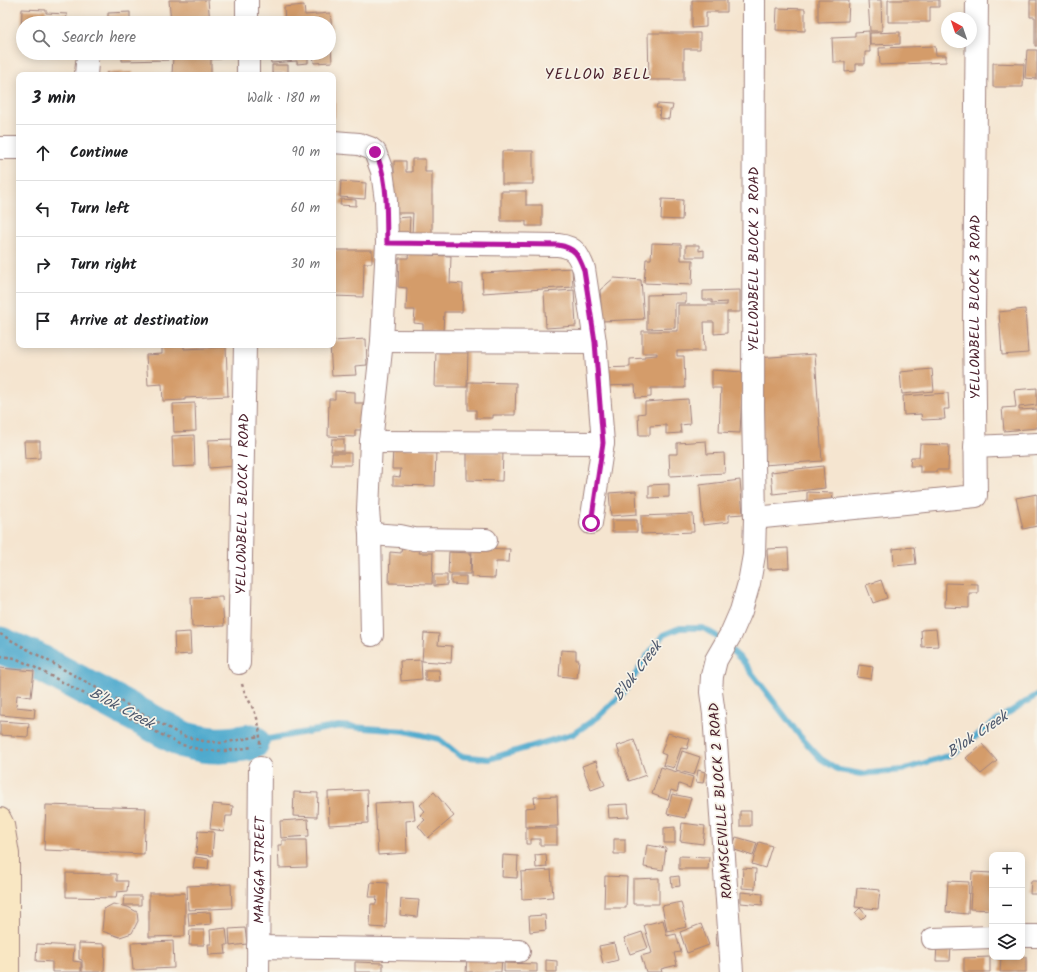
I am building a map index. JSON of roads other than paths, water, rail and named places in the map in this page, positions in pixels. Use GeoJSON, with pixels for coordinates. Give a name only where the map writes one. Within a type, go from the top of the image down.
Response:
{"type":"FeatureCollection","features":[{"type":"Feature","properties":{"kind":"street"},"geometry":{"type":"LineString","coordinates":[[247,0],[248,16]]}},
{"type":"Feature","properties":{"kind":"street","name":"YELLOWBELL BLOCK 2 ROAD"},"geometry":{"type":"LineString","coordinates":[[731,634],[741,611],[749,583],[754,555],[754,0]]}},
{"type":"Feature","properties":{"kind":"street","name":"YELLOWBELL BLOCK 3 ROAD"},"geometry":{"type":"LineString","coordinates":[[755,518],[976,496],[974,316],[977,0]]}},
{"type":"Feature","properties":{"kind":"street"},"geometry":{"type":"LineString","coordinates":[[248,60],[248,72]]}},
{"type":"Feature","properties":{"kind":"street"},"geometry":{"type":"LineString","coordinates":[[336,142],[359,144],[370,148],[375,152],[382,171],[386,201],[387,243],[382,341],[371,442],[368,510],[370,534],[372,635]]}},
{"type":"Feature","properties":{"kind":"street"},"geometry":{"type":"LineString","coordinates":[[0,148],[16,148]]}},
{"type":"Feature","properties":{"kind":"street"},"geometry":{"type":"LineString","coordinates":[[387,243],[558,245],[569,246],[580,258],[584,270],[595,342],[603,443],[591,523]]}},
{"type":"Feature","properties":{"kind":"street"},"geometry":{"type":"LineString","coordinates":[[382,341],[595,342]]}},
{"type":"Feature","properties":{"kind":"street","name":"YELLOWBELL BLOCK 1 ROAD"},"geometry":{"type":"LineString","coordinates":[[239,663],[245,348]]}},
{"type":"Feature","properties":{"kind":"street"},"geometry":{"type":"LineString","coordinates":[[371,442],[603,443]]}},
{"type":"Feature","properties":{"kind":"street"},"geometry":{"type":"LineString","coordinates":[[975,447],[1037,444]]}},
{"type":"Feature","properties":{"kind":"street"},"geometry":{"type":"LineString","coordinates":[[370,534],[400,536],[414,539],[486,540]]}},
{"type":"Feature","properties":{"kind":"street","name":"ROAMSCEVILLE BLOCK 2 ROAD"},"geometry":{"type":"LineString","coordinates":[[731,634],[716,660],[712,676],[711,692],[732,972]]}},
{"type":"Feature","properties":{"kind":"street","name":"MANGGA STREET"},"geometry":{"type":"LineString","coordinates":[[258,972],[260,768]]}},
{"type":"Feature","properties":{"kind":"street"},"geometry":{"type":"LineString","coordinates":[[0,819],[3,825],[8,854],[8,972]]}},
{"type":"Feature","properties":{"kind":"street"},"geometry":{"type":"LineString","coordinates":[[1025,936],[1037,936]]}},
{"type":"Feature","properties":{"kind":"street"},"geometry":{"type":"LineString","coordinates":[[933,939],[989,937]]}},
{"type":"Feature","properties":{"kind":"street"},"geometry":{"type":"LineString","coordinates":[[258,947],[519,951]]}},
{"type":"Feature","properties":{"kind":"waterway","name":"B'lok Creek"},"geometry":{"type":"LineString","coordinates":[[268,739],[339,726],[405,731],[439,739],[460,756],[489,759],[573,734],[598,717],[625,691],[647,656],[663,635],[680,628],[703,628],[715,635],[742,660],[800,736],[821,759],[839,770],[861,774],[902,770],[950,755],[1005,715],[1037,695]]}},
{"type":"Feature","properties":{"kind":"waterway","name":"B'lok Creek"},"geometry":{"type":"LineString","coordinates":[[0,645],[35,660],[184,740],[202,744],[218,745],[251,742]]}},
{"type":"Feature","properties":{"kind":"district","name":"YELLOW BELL"},"geometry":{"type":"Point","coordinates":[598,74]}}]}
